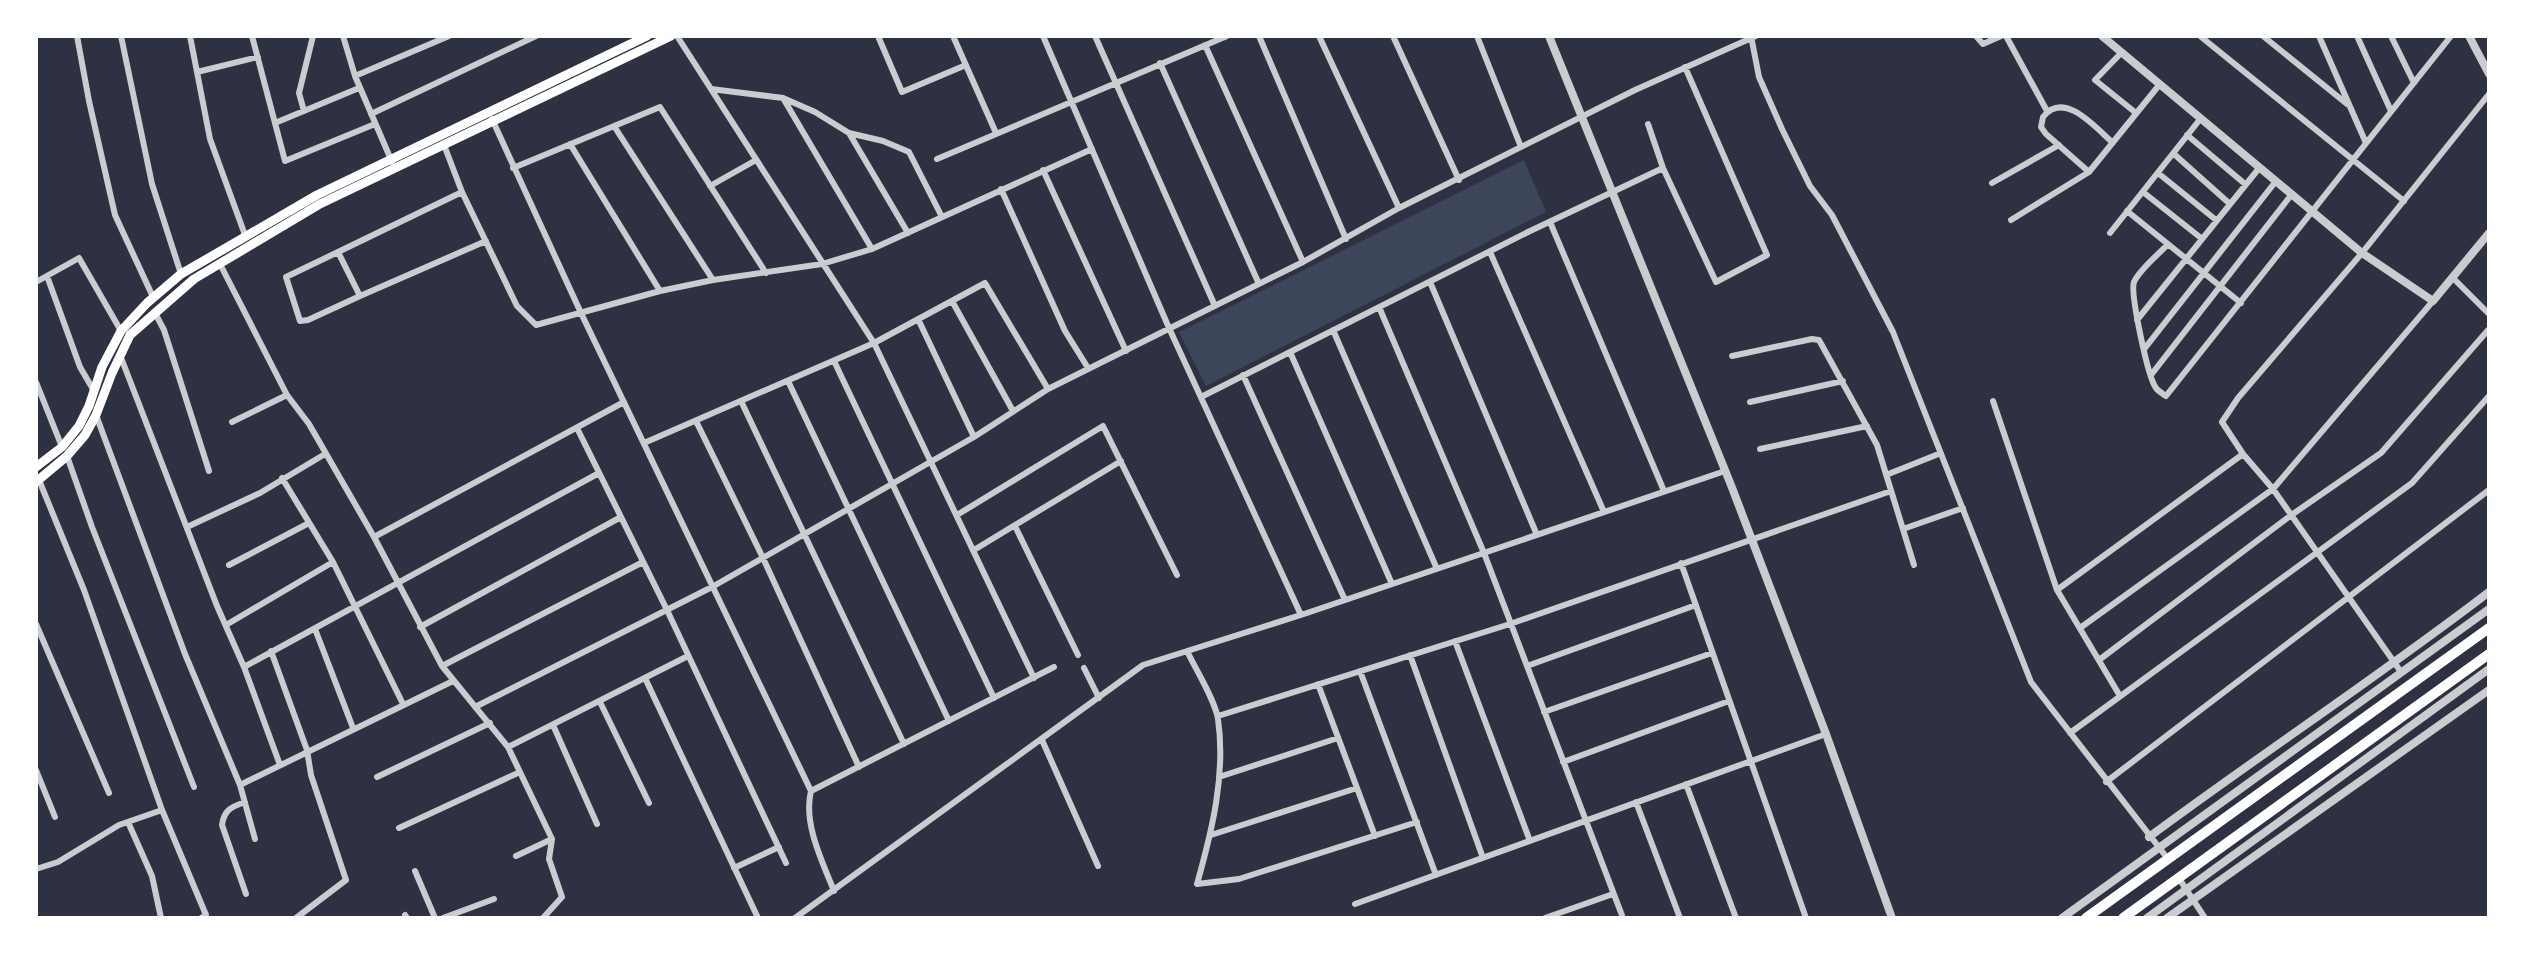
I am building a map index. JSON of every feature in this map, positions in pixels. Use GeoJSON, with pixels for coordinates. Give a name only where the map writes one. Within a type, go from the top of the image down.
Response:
{"type":"FeatureCollection","features":[{"type":"Feature","properties":{"kind":"highway"},"geometry":{"type":"LineString","coordinates":[[2086,918],[2489,628]]}},
{"type":"Feature","properties":{"kind":"highway"},"geometry":{"type":"LineString","coordinates":[[2123,918],[2489,654]]}},
{"type":"Feature","properties":{"kind":"main road"},"geometry":{"type":"LineString","coordinates":[[36,467],[85,435],[130,335],[194,279],[392,165],[647,36]]}},
{"type":"Feature","properties":{"kind":"main road"},"geometry":{"type":"LineString","coordinates":[[38,481],[64,451],[79,426],[102,367],[121,331],[153,297],[181,274],[317,195],[444,145],[491,117],[674,36]]}},
{"type":"Feature","properties":{"kind":"street"},"geometry":{"type":"LineString","coordinates":[[77,36],[115,215],[153,297]]}},
{"type":"Feature","properties":{"kind":"street"},"geometry":{"type":"LineString","coordinates":[[121,36],[152,184],[181,274]]}},
{"type":"Feature","properties":{"kind":"street"},"geometry":{"type":"LineString","coordinates":[[190,36],[210,139],[245,235]]}},
{"type":"Feature","properties":{"kind":"street"},"geometry":{"type":"LineString","coordinates":[[252,36],[285,161],[375,124]]}},
{"type":"Feature","properties":{"kind":"street"},"geometry":{"type":"LineString","coordinates":[[304,111],[299,93],[313,36]]}},
{"type":"Feature","properties":{"kind":"street"},"geometry":{"type":"LineString","coordinates":[[352,36],[343,38],[359,88],[392,165]]}},
{"type":"Feature","properties":{"kind":"street"},"geometry":{"type":"LineString","coordinates":[[355,76],[449,36]]}},
{"type":"Feature","properties":{"kind":"street"},"geometry":{"type":"LineString","coordinates":[[371,114],[536,36]]}},
{"type":"Feature","properties":{"kind":"street"},"geometry":{"type":"LineString","coordinates":[[674,36],[874,343],[1034,678]]}},
{"type":"Feature","properties":{"kind":"street"},"geometry":{"type":"LineString","coordinates":[[878,36],[902,92],[966,65]]}},
{"type":"Feature","properties":{"kind":"street"},"geometry":{"type":"LineString","coordinates":[[953,36],[996,133]]}},
{"type":"Feature","properties":{"kind":"street"},"geometry":{"type":"LineString","coordinates":[[1043,36],[1169,328],[1301,615]]}},
{"type":"Feature","properties":{"kind":"street"},"geometry":{"type":"LineString","coordinates":[[1095,36],[1215,306]]}},
{"type":"Feature","properties":{"kind":"street"},"geometry":{"type":"LineString","coordinates":[[937,159],[1227,36]]}},
{"type":"Feature","properties":{"kind":"street"},"geometry":{"type":"LineString","coordinates":[[1259,36],[1346,239]]}},
{"type":"Feature","properties":{"kind":"street"},"geometry":{"type":"LineString","coordinates":[[1319,36],[1399,208]]}},
{"type":"Feature","properties":{"kind":"street"},"geometry":{"type":"LineString","coordinates":[[1393,36],[1459,180]]}},
{"type":"Feature","properties":{"kind":"street"},"geometry":{"type":"LineString","coordinates":[[1477,36],[1521,147]]}},
{"type":"Feature","properties":{"kind":"street"},"geometry":{"type":"LineString","coordinates":[[1549,36],[1725,471],[1826,734],[1892,918]]}},
{"type":"Feature","properties":{"kind":"street"},"geometry":{"type":"LineString","coordinates":[[1976,36],[1983,44],[2003,36],[2047,111]]}},
{"type":"Feature","properties":{"kind":"street"},"geometry":{"type":"LineString","coordinates":[[2102,36],[2362,253],[2433,301]]}},
{"type":"Feature","properties":{"kind":"street"},"geometry":{"type":"LineString","coordinates":[[2200,36],[2404,201]]}},
{"type":"Feature","properties":{"kind":"street"},"geometry":{"type":"LineString","coordinates":[[2263,36],[2349,105]]}},
{"type":"Feature","properties":{"kind":"street"},"geometry":{"type":"LineString","coordinates":[[2319,36],[2366,143]]}},
{"type":"Feature","properties":{"kind":"street"},"geometry":{"type":"LineString","coordinates":[[2357,36],[2391,111]]}},
{"type":"Feature","properties":{"kind":"street"},"geometry":{"type":"LineString","coordinates":[[2391,36],[2414,83]]}},
{"type":"Feature","properties":{"kind":"street"},"geometry":{"type":"LineString","coordinates":[[2168,244],[2135,280],[2133,289],[2137,320],[2151,375],[2156,390],[2166,396],[2451,36]]}},
{"type":"Feature","properties":{"kind":"street"},"geometry":{"type":"LineString","coordinates":[[2469,36],[2489,74]]}},
{"type":"Feature","properties":{"kind":"street"},"geometry":{"type":"LineString","coordinates":[[475,707],[712,587],[1088,368],[1303,262],[1399,208],[1521,147],[1753,37],[1759,77],[1782,129],[1810,186],[1832,215],[1851,257],[1893,332],[2031,682],[2168,859]]}},
{"type":"Feature","properties":{"kind":"street"},"geometry":{"type":"LineString","coordinates":[[1205,45],[1303,262]]}},
{"type":"Feature","properties":{"kind":"street"},"geometry":{"type":"LineString","coordinates":[[2122,52],[2095,80],[2136,113]]}},
{"type":"Feature","properties":{"kind":"street"},"geometry":{"type":"LineString","coordinates":[[197,72],[258,57]]}},
{"type":"Feature","properties":{"kind":"street"},"geometry":{"type":"LineString","coordinates":[[1160,63],[1259,284]]}},
{"type":"Feature","properties":{"kind":"street"},"geometry":{"type":"LineString","coordinates":[[1648,124],[1663,168],[1716,282],[1767,255],[1685,67]]}},
{"type":"Feature","properties":{"kind":"street"},"geometry":{"type":"LineString","coordinates":[[2011,220],[2089,172],[2160,84]]}},
{"type":"Feature","properties":{"kind":"street"},"geometry":{"type":"LineString","coordinates":[[275,123],[359,88]]}},
{"type":"Feature","properties":{"kind":"street"},"geometry":{"type":"LineString","coordinates":[[711,89],[783,98],[815,112],[849,133],[883,141],[909,152],[942,217]]}},
{"type":"Feature","properties":{"kind":"street"},"geometry":{"type":"LineString","coordinates":[[2401,672],[2350,596],[2222,422],[2238,398],[2362,253],[2489,94]]}},
{"type":"Feature","properties":{"kind":"street"},"geometry":{"type":"LineString","coordinates":[[783,98],[872,249]]}},
{"type":"Feature","properties":{"kind":"street"},"geometry":{"type":"LineString","coordinates":[[513,168],[660,107],[766,273]]}},
{"type":"Feature","properties":{"kind":"street"},"geometry":{"type":"LineString","coordinates":[[2089,172],[2041,127],[2047,111],[2068,107],[2112,142]]}},
{"type":"Feature","properties":{"kind":"street"},"geometry":{"type":"LineString","coordinates":[[491,117],[581,313],[811,791],[811,822],[834,891]]}},
{"type":"Feature","properties":{"kind":"street"},"geometry":{"type":"LineString","coordinates":[[2110,233],[2201,118]]}},
{"type":"Feature","properties":{"kind":"street"},"geometry":{"type":"LineString","coordinates":[[614,126],[713,280]]}},
{"type":"Feature","properties":{"kind":"street"},"geometry":{"type":"LineString","coordinates":[[849,133],[908,233]]}},
{"type":"Feature","properties":{"kind":"street"},"geometry":{"type":"LineString","coordinates":[[2187,135],[2245,184]]}},
{"type":"Feature","properties":{"kind":"street"},"geometry":{"type":"LineString","coordinates":[[570,144],[660,291]]}},
{"type":"Feature","properties":{"kind":"street"},"geometry":{"type":"LineString","coordinates":[[444,145],[462,192],[517,306],[536,325],[660,291],[822,264],[872,249],[1092,149]]}},
{"type":"Feature","properties":{"kind":"street"},"geometry":{"type":"LineString","coordinates":[[1992,183],[2059,145]]}},
{"type":"Feature","properties":{"kind":"street"},"geometry":{"type":"LineString","coordinates":[[2174,154],[2230,204]]}},
{"type":"Feature","properties":{"kind":"street"},"geometry":{"type":"LineString","coordinates":[[710,186],[756,160]]}},
{"type":"Feature","properties":{"kind":"street"},"geometry":{"type":"LineString","coordinates":[[2137,320],[2260,167]]}},
{"type":"Feature","properties":{"kind":"street"},"geometry":{"type":"LineString","coordinates":[[1201,397],[1663,168]]}},
{"type":"Feature","properties":{"kind":"street"},"geometry":{"type":"LineString","coordinates":[[1043,170],[1126,351]]}},
{"type":"Feature","properties":{"kind":"street"},"geometry":{"type":"LineString","coordinates":[[2158,173],[2216,220]]}},
{"type":"Feature","properties":{"kind":"street"},"geometry":{"type":"LineString","coordinates":[[2144,348],[2276,181]]}},
{"type":"Feature","properties":{"kind":"street"},"geometry":{"type":"LineString","coordinates":[[1001,189],[1065,331],[1088,368]]}},
{"type":"Feature","properties":{"kind":"street"},"geometry":{"type":"LineString","coordinates":[[462,192],[286,277],[300,321],[486,241]]}},
{"type":"Feature","properties":{"kind":"street"},"geometry":{"type":"LineString","coordinates":[[2143,192],[2201,238]]}},
{"type":"Feature","properties":{"kind":"street"},"geometry":{"type":"LineString","coordinates":[[2151,375],[2292,194]]}},
{"type":"Feature","properties":{"kind":"street"},"geometry":{"type":"LineString","coordinates":[[2127,211],[2241,303]]}},
{"type":"Feature","properties":{"kind":"street"},"geometry":{"type":"LineString","coordinates":[[1550,222],[1664,491]]}},
{"type":"Feature","properties":{"kind":"street"},"geometry":{"type":"LineString","coordinates":[[2080,628],[2273,489],[2489,233]]}},
{"type":"Feature","properties":{"kind":"street"},"geometry":{"type":"LineString","coordinates":[[338,252],[360,296]]}},
{"type":"Feature","properties":{"kind":"street"},"geometry":{"type":"LineString","coordinates":[[1490,252],[1604,512]]}},
{"type":"Feature","properties":{"kind":"street"},"geometry":{"type":"LineString","coordinates":[[36,282],[79,258],[121,331]]}},
{"type":"Feature","properties":{"kind":"street"},"geometry":{"type":"LineString","coordinates":[[220,264],[287,395],[309,424],[374,537],[442,666],[508,747],[552,839],[549,859],[562,897],[543,918]]}},
{"type":"Feature","properties":{"kind":"street"},"geometry":{"type":"LineString","coordinates":[[47,276],[80,367],[94,391]]}},
{"type":"Feature","properties":{"kind":"street"},"geometry":{"type":"LineString","coordinates":[[2452,277],[2489,314]]}},
{"type":"Feature","properties":{"kind":"street"},"geometry":{"type":"LineString","coordinates":[[1430,282],[1537,535]]}},
{"type":"Feature","properties":{"kind":"street"},"geometry":{"type":"LineString","coordinates":[[644,443],[874,343],[985,283],[1048,389]]}},
{"type":"Feature","properties":{"kind":"street"},"geometry":{"type":"LineString","coordinates":[[952,301],[1013,411]]}},
{"type":"Feature","properties":{"kind":"street"},"geometry":{"type":"LineString","coordinates":[[1379,307],[1484,553],[1623,918]]}},
{"type":"Feature","properties":{"kind":"street"},"geometry":{"type":"LineString","coordinates":[[155,313],[164,330],[209,471]]}},
{"type":"Feature","properties":{"kind":"street"},"geometry":{"type":"LineString","coordinates":[[918,319],[974,437]]}},
{"type":"Feature","properties":{"kind":"street"},"geometry":{"type":"LineString","coordinates":[[2099,660],[2290,516],[2381,453],[2489,329]]}},
{"type":"Feature","properties":{"kind":"street"},"geometry":{"type":"LineString","coordinates":[[1333,330],[1437,569]]}},
{"type":"Feature","properties":{"kind":"street"},"geometry":{"type":"LineString","coordinates":[[1732,356],[1819,340],[1877,445],[1914,565]]}},
{"type":"Feature","properties":{"kind":"street"},"geometry":{"type":"LineString","coordinates":[[1290,352],[1392,584]]}},
{"type":"Feature","properties":{"kind":"street"},"geometry":{"type":"LineString","coordinates":[[120,355],[280,765]]}},
{"type":"Feature","properties":{"kind":"street"},"geometry":{"type":"LineString","coordinates":[[834,361],[994,698]]}},
{"type":"Feature","properties":{"kind":"street"},"geometry":{"type":"LineString","coordinates":[[1243,375],[1345,600]]}},
{"type":"Feature","properties":{"kind":"street"},"geometry":{"type":"LineString","coordinates":[[788,381],[949,721]]}},
{"type":"Feature","properties":{"kind":"street"},"geometry":{"type":"LineString","coordinates":[[1750,402],[1843,381]]}},
{"type":"Feature","properties":{"kind":"street"},"geometry":{"type":"LineString","coordinates":[[36,382],[194,787]]}},
{"type":"Feature","properties":{"kind":"street"},"geometry":{"type":"LineString","coordinates":[[232,422],[287,395]]}},
{"type":"Feature","properties":{"kind":"street"},"geometry":{"type":"LineString","coordinates":[[2070,733],[2412,483],[2489,396]]}},
{"type":"Feature","properties":{"kind":"street"},"geometry":{"type":"LineString","coordinates":[[741,401],[904,744]]}},
{"type":"Feature","properties":{"kind":"street"},"geometry":{"type":"LineString","coordinates":[[1993,401],[2057,590],[2120,696]]}},
{"type":"Feature","properties":{"kind":"street"},"geometry":{"type":"LineString","coordinates":[[374,537],[624,402]]}},
{"type":"Feature","properties":{"kind":"street"},"geometry":{"type":"LineString","coordinates":[[96,415],[169,613],[240,785],[255,839]]}},
{"type":"Feature","properties":{"kind":"street"},"geometry":{"type":"LineString","coordinates":[[696,421],[859,767]]}},
{"type":"Feature","properties":{"kind":"street"},"geometry":{"type":"LineString","coordinates":[[957,515],[1103,426],[1177,575]]}},
{"type":"Feature","properties":{"kind":"street"},"geometry":{"type":"LineString","coordinates":[[1760,449],[1867,426]]}},
{"type":"Feature","properties":{"kind":"street"},"geometry":{"type":"LineString","coordinates":[[577,428],[786,863]]}},
{"type":"Feature","properties":{"kind":"street"},"geometry":{"type":"LineString","coordinates":[[1886,475],[1941,453]]}},
{"type":"Feature","properties":{"kind":"street"},"geometry":{"type":"LineString","coordinates":[[187,527],[260,493],[325,454]]}},
{"type":"Feature","properties":{"kind":"street"},"geometry":{"type":"LineString","coordinates":[[2057,590],[2243,454]]}},
{"type":"Feature","properties":{"kind":"street"},"geometry":{"type":"LineString","coordinates":[[974,550],[1121,461]]}},
{"type":"Feature","properties":{"kind":"street"},"geometry":{"type":"LineString","coordinates":[[795,918],[1143,665],[1301,615],[1725,471]]}},
{"type":"Feature","properties":{"kind":"street"},"geometry":{"type":"LineString","coordinates":[[244,667],[599,473]]}},
{"type":"Feature","properties":{"kind":"street"},"geometry":{"type":"LineString","coordinates":[[282,478],[333,562],[403,704]]}},
{"type":"Feature","properties":{"kind":"street"},"geometry":{"type":"LineString","coordinates":[[38,481],[89,604],[162,810],[206,915],[201,918]]}},
{"type":"Feature","properties":{"kind":"street"},"geometry":{"type":"LineString","coordinates":[[2106,782],[2489,490]]}},
{"type":"Feature","properties":{"kind":"street"},"geometry":{"type":"LineString","coordinates":[[1218,716],[1510,624],[1891,491]]}},
{"type":"Feature","properties":{"kind":"street"},"geometry":{"type":"LineString","coordinates":[[1903,529],[1963,508]]}},
{"type":"Feature","properties":{"kind":"street"},"geometry":{"type":"LineString","coordinates":[[420,627],[621,517]]}},
{"type":"Feature","properties":{"kind":"street"},"geometry":{"type":"LineString","coordinates":[[229,565],[309,523]]}},
{"type":"Feature","properties":{"kind":"street"},"geometry":{"type":"LineString","coordinates":[[1015,526],[1078,655]]}},
{"type":"Feature","properties":{"kind":"street"},"geometry":{"type":"LineString","coordinates":[[226,625],[333,562]]}},
{"type":"Feature","properties":{"kind":"street"},"geometry":{"type":"LineString","coordinates":[[442,666],[643,562]]}},
{"type":"Feature","properties":{"kind":"street"},"geometry":{"type":"LineString","coordinates":[[1681,563],[1806,918]]}},
{"type":"Feature","properties":{"kind":"street"},"geometry":{"type":"LineString","coordinates":[[2149,837],[2395,664],[2489,592]]}},
{"type":"Feature","properties":{"kind":"street"},"geometry":{"type":"LineString","coordinates":[[1527,666],[1696,605]]}},
{"type":"Feature","properties":{"kind":"street"},"geometry":{"type":"LineString","coordinates":[[2062,918],[2489,609]]}},
{"type":"Feature","properties":{"kind":"street"},"geometry":{"type":"LineString","coordinates":[[36,624],[109,793]]}},
{"type":"Feature","properties":{"kind":"street"},"geometry":{"type":"LineString","coordinates":[[315,629],[353,728]]}},
{"type":"Feature","properties":{"kind":"street"},"geometry":{"type":"LineString","coordinates":[[1455,641],[1530,841]]}},
{"type":"Feature","properties":{"kind":"street"},"geometry":{"type":"LineString","coordinates":[[271,651],[307,750],[311,775],[346,880],[296,918]]}},
{"type":"Feature","properties":{"kind":"street"},"geometry":{"type":"LineString","coordinates":[[1187,651],[1218,716],[1219,777],[1211,835],[1197,884],[1239,879],[1417,822]]}},
{"type":"Feature","properties":{"kind":"street"},"geometry":{"type":"LineString","coordinates":[[1544,712],[1712,653]]}},
{"type":"Feature","properties":{"kind":"street"},"geometry":{"type":"LineString","coordinates":[[1410,655],[1483,858]]}},
{"type":"Feature","properties":{"kind":"street"},"geometry":{"type":"LineString","coordinates":[[508,747],[688,656]]}},
{"type":"Feature","properties":{"kind":"street"},"geometry":{"type":"LineString","coordinates":[[811,791],[1054,667]]}},
{"type":"Feature","properties":{"kind":"street"},"geometry":{"type":"LineString","coordinates":[[1084,668],[1099,698]]}},
{"type":"Feature","properties":{"kind":"street"},"geometry":{"type":"LineString","coordinates":[[2147,918],[2489,669]]}},
{"type":"Feature","properties":{"kind":"street"},"geometry":{"type":"LineString","coordinates":[[1360,671],[1436,875]]}},
{"type":"Feature","properties":{"kind":"street"},"geometry":{"type":"LineString","coordinates":[[645,678],[758,918]]}},
{"type":"Feature","properties":{"kind":"street"},"geometry":{"type":"LineString","coordinates":[[240,785],[453,681]]}},
{"type":"Feature","properties":{"kind":"street"},"geometry":{"type":"LineString","coordinates":[[1318,684],[1375,836]]}},
{"type":"Feature","properties":{"kind":"street"},"geometry":{"type":"LineString","coordinates":[[2167,918],[2489,690]]}},
{"type":"Feature","properties":{"kind":"street"},"geometry":{"type":"LineString","coordinates":[[1563,762],[1729,701]]}},
{"type":"Feature","properties":{"kind":"street"},"geometry":{"type":"LineString","coordinates":[[600,702],[649,803]]}},
{"type":"Feature","properties":{"kind":"street"},"geometry":{"type":"LineString","coordinates":[[377,777],[490,723]]}},
{"type":"Feature","properties":{"kind":"street"},"geometry":{"type":"LineString","coordinates":[[553,725],[597,824]]}},
{"type":"Feature","properties":{"kind":"street"},"geometry":{"type":"LineString","coordinates":[[1355,904],[1826,734]]}},
{"type":"Feature","properties":{"kind":"street"},"geometry":{"type":"LineString","coordinates":[[1219,777],[1338,738]]}},
{"type":"Feature","properties":{"kind":"street"},"geometry":{"type":"LineString","coordinates":[[1042,740],[1098,866]]}},
{"type":"Feature","properties":{"kind":"street"},"geometry":{"type":"LineString","coordinates":[[36,770],[55,817]]}},
{"type":"Feature","properties":{"kind":"street"},"geometry":{"type":"LineString","coordinates":[[399,828],[520,772]]}},
{"type":"Feature","properties":{"kind":"street"},"geometry":{"type":"LineString","coordinates":[[1686,784],[1736,918]]}},
{"type":"Feature","properties":{"kind":"street"},"geometry":{"type":"LineString","coordinates":[[1211,835],[1357,788]]}},
{"type":"Feature","properties":{"kind":"street"},"geometry":{"type":"LineString","coordinates":[[245,802],[229,808],[222,825],[246,894]]}},
{"type":"Feature","properties":{"kind":"street"},"geometry":{"type":"LineString","coordinates":[[1636,802],[1680,918]]}},
{"type":"Feature","properties":{"kind":"street"},"geometry":{"type":"LineString","coordinates":[[36,869],[58,862],[128,822],[162,810]]}},
{"type":"Feature","properties":{"kind":"street"},"geometry":{"type":"LineString","coordinates":[[128,822],[152,876],[161,918]]}},
{"type":"Feature","properties":{"kind":"street"},"geometry":{"type":"LineString","coordinates":[[516,856],[552,839]]}},
{"type":"Feature","properties":{"kind":"street"},"geometry":{"type":"LineString","coordinates":[[734,868],[779,847]]}},
{"type":"Feature","properties":{"kind":"street"},"geometry":{"type":"LineString","coordinates":[[415,871],[434,915],[423,918]]}},
{"type":"Feature","properties":{"kind":"street"},"geometry":{"type":"LineString","coordinates":[[2178,877],[2205,918]]}},
{"type":"Feature","properties":{"kind":"street"},"geometry":{"type":"LineString","coordinates":[[1545,918],[1613,894]]}},
{"type":"Feature","properties":{"kind":"street"},"geometry":{"type":"LineString","coordinates":[[443,918],[494,899]]}},
{"type":"Feature","properties":{"kind":"street"},"geometry":{"type":"LineString","coordinates":[[808,909],[812,918]]}},
{"type":"Feature","properties":{"kind":"shaded area"},"geometry":{"type":"Polygon","coordinates":[[[1524,160],[1546,212],[1206,386],[1179,332],[1524,160]]]}}]}
